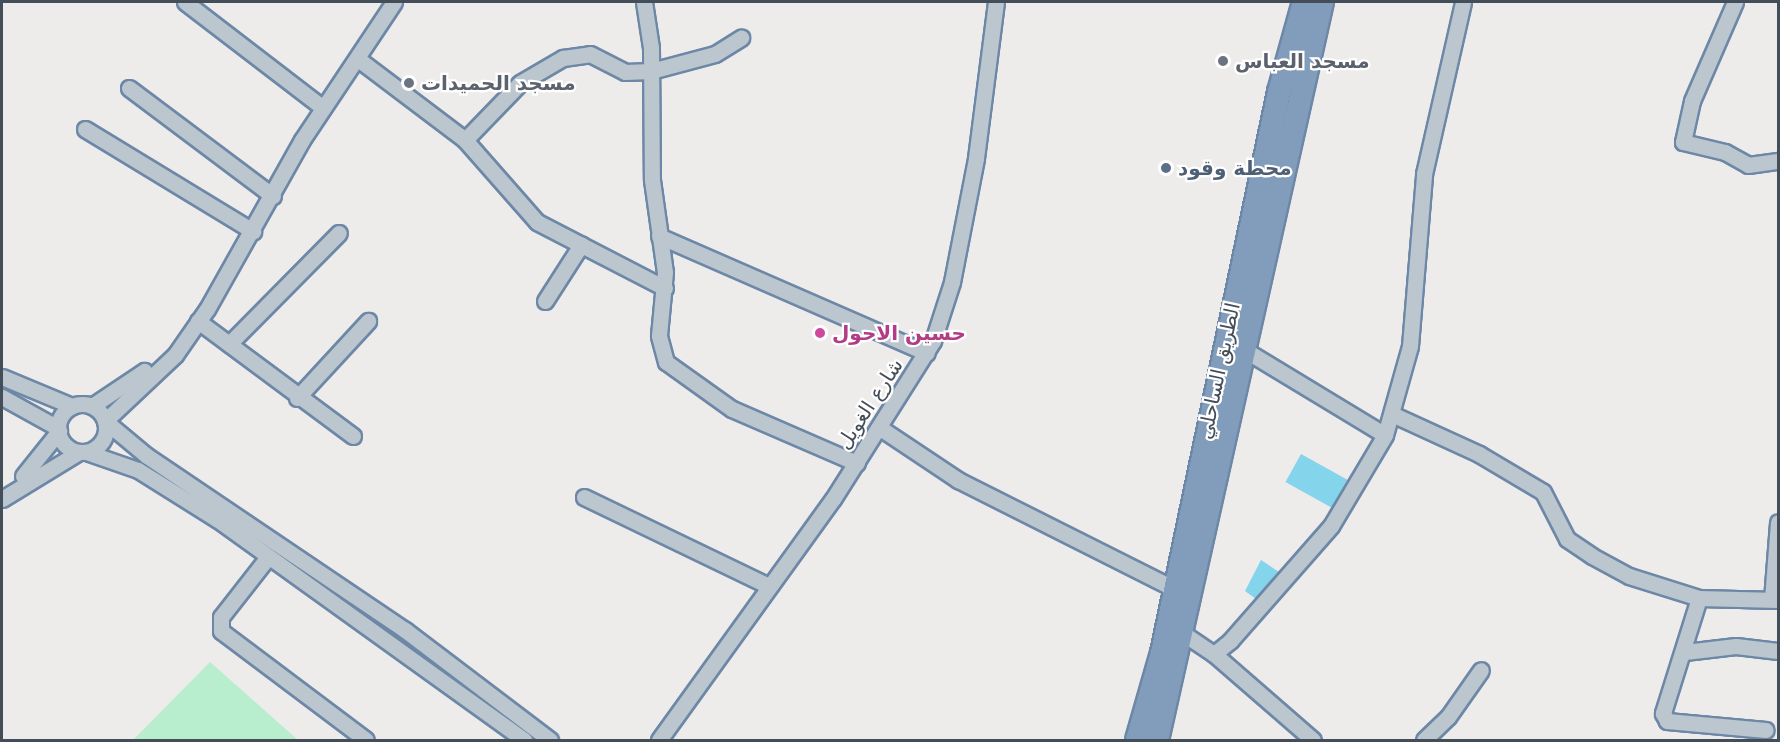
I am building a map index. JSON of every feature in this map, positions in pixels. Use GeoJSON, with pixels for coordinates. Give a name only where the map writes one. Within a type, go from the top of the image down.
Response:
{"type":"FeatureCollection","features":[{"type":"Feature","properties":{"kind":"highway","name":"الطريق الساحلي"},"geometry":{"type":"LineString","coordinates":[[1137,741],[1175,589],[1279,92],[1304,2]]}},
{"type":"Feature","properties":{"kind":"highway","name":"الطريق الساحلي"},"geometry":{"type":"LineString","coordinates":[[1157,741],[1184,634],[1248,352],[1322,2]]}},
{"type":"Feature","properties":{"kind":"street"},"geometry":{"type":"LineString","coordinates":[[184,2],[322,108]]}},
{"type":"Feature","properties":{"kind":"street"},"geometry":{"type":"LineString","coordinates":[[45,460],[82,452],[102,441],[105,421],[118,411],[183,342],[253,231],[322,108],[358,59],[394,2]]}},
{"type":"Feature","properties":{"kind":"street"},"geometry":{"type":"LineString","coordinates":[[644,2],[651,71],[649,125],[665,288],[660,350],[676,373],[742,414],[857,463]]}},
{"type":"Feature","properties":{"kind":"street","name":"شارع الغويل"},"geometry":{"type":"LineString","coordinates":[[659,741],[857,463],[927,353],[958,253],[996,2]]}},
{"type":"Feature","properties":{"kind":"street"},"geometry":{"type":"LineString","coordinates":[[1214,654],[1286,583],[1331,526],[1386,435],[1394,415],[1410,345],[1424,174],[1463,2]]}},
{"type":"Feature","properties":{"kind":"street"},"geometry":{"type":"LineString","coordinates":[[1735,2],[1681,136],[1685,146],[1725,152],[1748,165],[1777,166]]}},
{"type":"Feature","properties":{"kind":"street"},"geometry":{"type":"LineString","coordinates":[[465,140],[520,82],[563,58],[590,54],[625,72],[651,71],[715,54],[741,38]]}},
{"type":"Feature","properties":{"kind":"street"},"geometry":{"type":"LineString","coordinates":[[358,59],[465,140],[537,222],[665,288]]}},
{"type":"Feature","properties":{"kind":"street"},"geometry":{"type":"LineString","coordinates":[[129,88],[273,196]]}},
{"type":"Feature","properties":{"kind":"street"},"geometry":{"type":"LineString","coordinates":[[85,129],[253,231]]}},
{"type":"Feature","properties":{"kind":"street"},"geometry":{"type":"LineString","coordinates":[[229,344],[339,233]]}},
{"type":"Feature","properties":{"kind":"street"},"geometry":{"type":"LineString","coordinates":[[659,236],[927,353]]}},
{"type":"Feature","properties":{"kind":"street"},"geometry":{"type":"LineString","coordinates":[[545,301],[581,245]]}},
{"type":"Feature","properties":{"kind":"street"},"geometry":{"type":"LineString","coordinates":[[198,321],[297,398],[353,436]]}},
{"type":"Feature","properties":{"kind":"street"},"geometry":{"type":"LineString","coordinates":[[297,398],[368,321]]}},
{"type":"Feature","properties":{"kind":"street"},"geometry":{"type":"LineString","coordinates":[[2,377],[72,406],[92,406],[183,342]]}},
{"type":"Feature","properties":{"kind":"street"},"geometry":{"type":"LineString","coordinates":[[1248,352],[1386,435]]}},
{"type":"Feature","properties":{"kind":"street"},"geometry":{"type":"LineString","coordinates":[[2,397],[58,430],[68,447],[112,459],[208,514],[524,741]]}},
{"type":"Feature","properties":{"kind":"street"},"geometry":{"type":"LineString","coordinates":[[3,498],[45,460],[72,406]]}},
{"type":"Feature","properties":{"kind":"street"},"geometry":{"type":"LineString","coordinates":[[92,406],[127,441],[333,579],[550,741]]}},
{"type":"Feature","properties":{"kind":"street"},"geometry":{"type":"LineString","coordinates":[[118,411],[127,441]]}},
{"type":"Feature","properties":{"kind":"street"},"geometry":{"type":"LineString","coordinates":[[1394,415],[1528,481],[1543,492],[1567,539],[1592,556],[1629,576],[1699,598],[1775,599],[1779,522]]}},
{"type":"Feature","properties":{"kind":"street"},"geometry":{"type":"LineString","coordinates":[[32,416],[45,460]]}},
{"type":"Feature","properties":{"kind":"street"},"geometry":{"type":"LineString","coordinates":[[880,428],[958,480],[1175,589]]}},
{"type":"Feature","properties":{"kind":"street"},"geometry":{"type":"LineString","coordinates":[[45,460],[112,459]]}},
{"type":"Feature","properties":{"kind":"street"},"geometry":{"type":"LineString","coordinates":[[584,497],[769,586]]}},
{"type":"Feature","properties":{"kind":"street"},"geometry":{"type":"LineString","coordinates":[[268,557],[220,617],[221,631],[366,741]]}},
{"type":"Feature","properties":{"kind":"street"},"geometry":{"type":"LineString","coordinates":[[1699,598],[1685,652],[1663,713],[1666,721],[1766,730]]}},
{"type":"Feature","properties":{"kind":"street"},"geometry":{"type":"LineString","coordinates":[[1184,634],[1214,654],[1313,741]]}},
{"type":"Feature","properties":{"kind":"street"},"geometry":{"type":"LineString","coordinates":[[1685,652],[1736,646],[1779,651]]}},
{"type":"Feature","properties":{"kind":"street"},"geometry":{"type":"LineString","coordinates":[[1424,741],[1448,717],[1481,670]]}},
{"type":"Feature","properties":{"kind":"green space"},"geometry":{"type":"Polygon","coordinates":[[[210,662],[298,740],[133,740],[210,662]]]}},
{"type":"Feature","properties":{"kind":"water"},"geometry":{"type":"Polygon","coordinates":[[[1301,454],[1347,480],[1332,508],[1285,482],[1301,454]]]}},
{"type":"Feature","properties":{"kind":"water"},"geometry":{"type":"Polygon","coordinates":[[[1261,560],[1279,572],[1256,599],[1245,591],[1261,560]]]}},
{"type":"Feature","properties":{"kind":"place","name":"مسجد العباس"},"geometry":{"type":"Point","coordinates":[1223,61]}},
{"type":"Feature","properties":{"kind":"place","name":"مسجد الحميدات"},"geometry":{"type":"Point","coordinates":[409,83]}},
{"type":"Feature","properties":{"kind":"place","name":"محطة وقود"},"geometry":{"type":"Point","coordinates":[1166,168]}},
{"type":"Feature","properties":{"kind":"place","name":"حسين الاحول"},"geometry":{"type":"Point","coordinates":[820,333]}}]}
